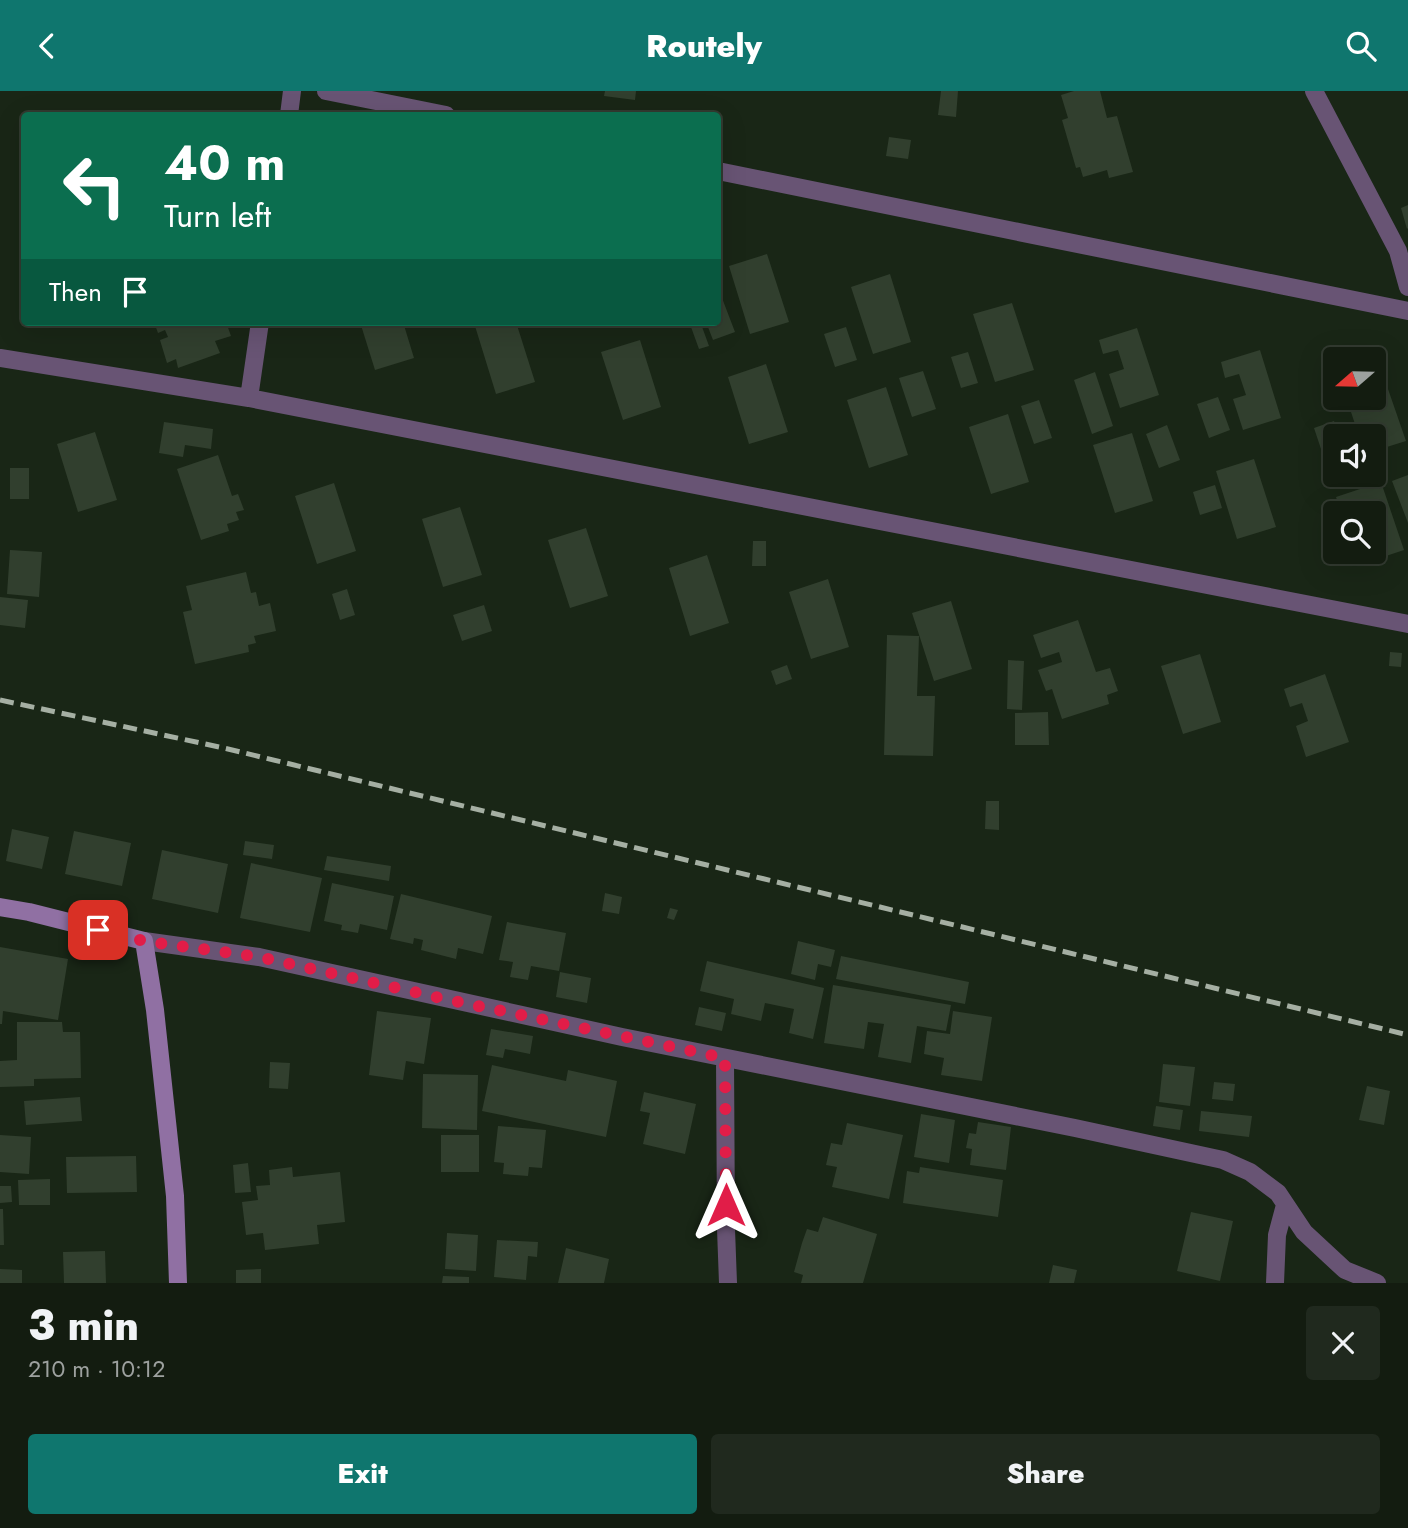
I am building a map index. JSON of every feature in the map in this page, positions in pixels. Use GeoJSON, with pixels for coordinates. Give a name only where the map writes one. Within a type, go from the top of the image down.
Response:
{"type":"FeatureCollection","features":[{"type":"Feature","properties":{"kind":"street"},"geometry":{"type":"LineString","coordinates":[[289,112],[292,91]]}},
{"type":"Feature","properties":{"kind":"street"},"geometry":{"type":"LineString","coordinates":[[326,91],[431,112]]}},
{"type":"Feature","properties":{"kind":"street"},"geometry":{"type":"LineString","coordinates":[[1314,91],[1398,251],[1408,287]]}},
{"type":"Feature","properties":{"kind":"street"},"geometry":{"type":"LineString","coordinates":[[721,172],[1408,311]]}},
{"type":"Feature","properties":{"kind":"street"},"geometry":{"type":"LineString","coordinates":[[249,398],[259,326]]}},
{"type":"Feature","properties":{"kind":"street"},"geometry":{"type":"LineString","coordinates":[[0,358],[249,398],[1408,624]]}},
{"type":"Feature","properties":{"kind":"street"},"geometry":{"type":"LineString","coordinates":[[0,907],[144,941],[259,957],[725,1058],[1223,1160],[1250,1172],[1278,1193],[1304,1232],[1345,1270],[1377,1283]]}},
{"type":"Feature","properties":{"kind":"street"},"geometry":{"type":"LineString","coordinates":[[144,941],[155,1010],[175,1196],[178,1283]]}},
{"type":"Feature","properties":{"kind":"street"},"geometry":{"type":"LineString","coordinates":[[725,1058],[729,1283]]}},
{"type":"Feature","properties":{"kind":"street"},"geometry":{"type":"LineString","coordinates":[[1275,1283],[1277,1235],[1285,1205]]}},
{"type":"Feature","properties":{"kind":"building"},"geometry":{"type":"Polygon","coordinates":[[[605,91],[636,91],[635,100],[604,96],[605,91]]]}},
{"type":"Feature","properties":{"kind":"building"},"geometry":{"type":"Polygon","coordinates":[[[941,91],[958,91],[956,117],[938,115],[941,91]]]}},
{"type":"Feature","properties":{"kind":"building"},"geometry":{"type":"Polygon","coordinates":[[[1074,91],[1100,91],[1107,118],[1117,116],[1133,172],[1109,178],[1107,170],[1083,177],[1080,167],[1076,168],[1062,120],[1068,118],[1061,95],[1074,91]]]}},
{"type":"Feature","properties":{"kind":"building"},"geometry":{"type":"Polygon","coordinates":[[[889,137],[911,140],[908,159],[886,156],[889,137]]]}},
{"type":"Feature","properties":{"kind":"building"},"geometry":{"type":"Polygon","coordinates":[[[1408,205],[1408,228],[1407,229],[1401,208],[1408,205]]]}},
{"type":"Feature","properties":{"kind":"building"},"geometry":{"type":"Polygon","coordinates":[[[767,254],[789,322],[750,334],[729,266],[767,254]]]}},
{"type":"Feature","properties":{"kind":"building"},"geometry":{"type":"Polygon","coordinates":[[[890,274],[911,342],[873,354],[851,287],[890,274]]]}},
{"type":"Feature","properties":{"kind":"building"},"geometry":{"type":"Polygon","coordinates":[[[721,298],[735,332],[713,340],[708,326],[721,326],[721,298]]]}},
{"type":"Feature","properties":{"kind":"building"},"geometry":{"type":"Polygon","coordinates":[[[1012,303],[1034,370],[995,382],[973,314],[1012,303]]]}},
{"type":"Feature","properties":{"kind":"building"},"geometry":{"type":"Polygon","coordinates":[[[155,326],[227,326],[231,336],[215,341],[220,353],[178,368],[176,359],[167,363],[160,340],[168,337],[165,330],[158,333],[155,326]]]}},
{"type":"Feature","properties":{"kind":"building"},"geometry":{"type":"Polygon","coordinates":[[[361,326],[404,326],[414,358],[375,370],[361,326]]]}},
{"type":"Feature","properties":{"kind":"building"},"geometry":{"type":"Polygon","coordinates":[[[475,326],[517,326],[535,382],[496,394],[475,326]]]}},
{"type":"Feature","properties":{"kind":"building"},"geometry":{"type":"Polygon","coordinates":[[[702,326],[709,346],[699,349],[691,327],[702,326]]]}},
{"type":"Feature","properties":{"kind":"building"},"geometry":{"type":"Polygon","coordinates":[[[846,327],[857,360],[835,367],[824,334],[846,327]]]}},
{"type":"Feature","properties":{"kind":"building"},"geometry":{"type":"Polygon","coordinates":[[[1137,328],[1159,395],[1120,408],[1109,374],[1124,369],[1118,350],[1103,354],[1099,340],[1137,328]]]}},
{"type":"Feature","properties":{"kind":"building"},"geometry":{"type":"Polygon","coordinates":[[[640,340],[661,407],[623,420],[601,352],[640,340]]]}},
{"type":"Feature","properties":{"kind":"building"},"geometry":{"type":"Polygon","coordinates":[[[1260,350],[1281,418],[1243,430],[1233,399],[1246,395],[1239,374],[1225,378],[1221,362],[1260,350]]]}},
{"type":"Feature","properties":{"kind":"building"},"geometry":{"type":"Polygon","coordinates":[[[968,352],[978,383],[961,388],[951,357],[968,352]]]}},
{"type":"Feature","properties":{"kind":"building"},"geometry":{"type":"Polygon","coordinates":[[[766,364],[788,432],[749,444],[728,377],[766,364]]]}},
{"type":"Feature","properties":{"kind":"building"},"geometry":{"type":"Polygon","coordinates":[[[923,371],[936,409],[912,417],[899,378],[923,371]]]}},
{"type":"Feature","properties":{"kind":"building"},"geometry":{"type":"Polygon","coordinates":[[[1095,372],[1113,426],[1092,434],[1074,380],[1095,372]]]}},
{"type":"Feature","properties":{"kind":"building"},"geometry":{"type":"Polygon","coordinates":[[[1386,383],[1406,441],[1386,447],[1386,424],[1355,424],[1350,410],[1386,410],[1386,383]]]}},
{"type":"Feature","properties":{"kind":"building"},"geometry":{"type":"Polygon","coordinates":[[[886,387],[908,455],[869,468],[847,400],[886,387]]]}},
{"type":"Feature","properties":{"kind":"building"},"geometry":{"type":"Polygon","coordinates":[[[1218,397],[1230,430],[1209,438],[1197,404],[1218,397]]]}},
{"type":"Feature","properties":{"kind":"building"},"geometry":{"type":"Polygon","coordinates":[[[1039,400],[1052,438],[1034,444],[1021,406],[1039,400]]]}},
{"type":"Feature","properties":{"kind":"building"},"geometry":{"type":"Polygon","coordinates":[[[1008,414],[1029,482],[991,494],[969,427],[1008,414]]]}},
{"type":"Feature","properties":{"kind":"building"},"geometry":{"type":"Polygon","coordinates":[[[164,422],[213,429],[211,449],[185,445],[183,457],[159,453],[164,422]]]}},
{"type":"Feature","properties":{"kind":"building"},"geometry":{"type":"Polygon","coordinates":[[[1167,425],[1180,460],[1159,468],[1146,434],[1167,425]]]}},
{"type":"Feature","properties":{"kind":"building"},"geometry":{"type":"Polygon","coordinates":[[[1323,425],[1323,455],[1314,428],[1323,425]]]}},
{"type":"Feature","properties":{"kind":"building"},"geometry":{"type":"Polygon","coordinates":[[[95,432],[117,500],[78,512],[57,444],[95,432]]]}},
{"type":"Feature","properties":{"kind":"building"},"geometry":{"type":"Polygon","coordinates":[[[1132,433],[1153,501],[1115,513],[1093,445],[1132,433]]]}},
{"type":"Feature","properties":{"kind":"building"},"geometry":{"type":"Polygon","coordinates":[[[218,455],[232,496],[238,494],[244,510],[236,512],[239,520],[227,524],[229,531],[201,540],[177,469],[218,455]]]}},
{"type":"Feature","properties":{"kind":"building"},"geometry":{"type":"Polygon","coordinates":[[[1254,459],[1276,527],[1237,539],[1216,471],[1254,459]]]}},
{"type":"Feature","properties":{"kind":"building"},"geometry":{"type":"Polygon","coordinates":[[[10,468],[29,468],[29,499],[10,499],[10,468]]]}},
{"type":"Feature","properties":{"kind":"building"},"geometry":{"type":"Polygon","coordinates":[[[1408,475],[1408,523],[1392,481],[1408,475]]]}},
{"type":"Feature","properties":{"kind":"building"},"geometry":{"type":"Polygon","coordinates":[[[334,483],[356,551],[317,564],[295,496],[334,483]]]}},
{"type":"Feature","properties":{"kind":"building"},"geometry":{"type":"Polygon","coordinates":[[[1215,485],[1222,508],[1200,515],[1193,492],[1215,485]]]}},
{"type":"Feature","properties":{"kind":"building"},"geometry":{"type":"Polygon","coordinates":[[[1366,487],[1383,487],[1404,550],[1386,556],[1386,501],[1337,501],[1336,497],[1366,487]]]}},
{"type":"Feature","properties":{"kind":"building"},"geometry":{"type":"Polygon","coordinates":[[[460,507],[482,575],[443,587],[422,519],[460,507]]]}},
{"type":"Feature","properties":{"kind":"building"},"geometry":{"type":"Polygon","coordinates":[[[586,528],[608,596],[570,608],[548,540],[586,528]]]}},
{"type":"Feature","properties":{"kind":"building"},"geometry":{"type":"Polygon","coordinates":[[[753,541],[766,541],[766,566],[752,566],[753,541]]]}},
{"type":"Feature","properties":{"kind":"building"},"geometry":{"type":"Polygon","coordinates":[[[10,550],[42,552],[39,597],[7,594],[10,550]]]}},
{"type":"Feature","properties":{"kind":"building"},"geometry":{"type":"Polygon","coordinates":[[[707,555],[729,623],[690,636],[669,568],[707,555]]]}},
{"type":"Feature","properties":{"kind":"building"},"geometry":{"type":"Polygon","coordinates":[[[246,572],[251,593],[256,592],[259,606],[270,603],[276,631],[254,636],[256,643],[248,645],[249,652],[195,664],[183,612],[192,610],[186,586],[246,572]]]}},
{"type":"Feature","properties":{"kind":"building"},"geometry":{"type":"Polygon","coordinates":[[[828,579],[849,647],[811,659],[789,592],[828,579]]]}},
{"type":"Feature","properties":{"kind":"building"},"geometry":{"type":"Polygon","coordinates":[[[347,589],[355,615],[340,620],[332,594],[347,589]]]}},
{"type":"Feature","properties":{"kind":"building"},"geometry":{"type":"Polygon","coordinates":[[[0,597],[28,600],[25,628],[0,625],[0,597]]]}},
{"type":"Feature","properties":{"kind":"building"},"geometry":{"type":"Polygon","coordinates":[[[951,601],[972,669],[934,681],[912,613],[951,601]]]}},
{"type":"Feature","properties":{"kind":"building"},"geometry":{"type":"Polygon","coordinates":[[[484,605],[492,631],[462,641],[453,615],[484,605]]]}},
{"type":"Feature","properties":{"kind":"building"},"geometry":{"type":"Polygon","coordinates":[[[1078,620],[1096,672],[1110,668],[1118,691],[1107,695],[1109,704],[1062,719],[1052,689],[1046,691],[1038,670],[1062,662],[1059,652],[1041,658],[1033,635],[1078,620]]]}},
{"type":"Feature","properties":{"kind":"building"},"geometry":{"type":"Polygon","coordinates":[[[887,635],[919,636],[917,696],[935,696],[933,756],[884,755],[887,635]]]}},
{"type":"Feature","properties":{"kind":"building"},"geometry":{"type":"Polygon","coordinates":[[[1390,652],[1402,653],[1401,667],[1389,666],[1390,652]]]}},
{"type":"Feature","properties":{"kind":"building"},"geometry":{"type":"Polygon","coordinates":[[[1200,654],[1221,722],[1183,734],[1161,666],[1200,654]]]}},
{"type":"Feature","properties":{"kind":"building"},"geometry":{"type":"Polygon","coordinates":[[[1008,660],[1024,661],[1022,710],[1007,709],[1008,660]]]}},
{"type":"Feature","properties":{"kind":"building"},"geometry":{"type":"Polygon","coordinates":[[[787,665],[792,679],[776,685],[771,671],[787,665]]]}},
{"type":"Feature","properties":{"kind":"building"},"geometry":{"type":"Polygon","coordinates":[[[1325,674],[1349,742],[1306,757],[1296,726],[1308,721],[1302,703],[1290,707],[1284,689],[1325,674]]]}},
{"type":"Feature","properties":{"kind":"building"},"geometry":{"type":"Polygon","coordinates":[[[1048,712],[1049,745],[1015,745],[1015,713],[1048,712]]]}},
{"type":"Feature","properties":{"kind":"building"},"geometry":{"type":"Polygon","coordinates":[[[986,801],[999,801],[999,830],[985,829],[986,801]]]}},
{"type":"Feature","properties":{"kind":"building"},"geometry":{"type":"Polygon","coordinates":[[[12,829],[49,837],[42,869],[6,861],[12,829]]]}},
{"type":"Feature","properties":{"kind":"building"},"geometry":{"type":"Polygon","coordinates":[[[74,831],[131,843],[122,886],[65,874],[74,831]]]}},
{"type":"Feature","properties":{"kind":"building"},"geometry":{"type":"Polygon","coordinates":[[[245,841],[274,845],[272,859],[243,855],[245,841]]]}},
{"type":"Feature","properties":{"kind":"building"},"geometry":{"type":"Polygon","coordinates":[[[162,850],[228,864],[218,913],[152,899],[162,850]]]}},
{"type":"Feature","properties":{"kind":"building"},"geometry":{"type":"Polygon","coordinates":[[[327,856],[391,866],[389,881],[324,870],[327,856]]]}},
{"type":"Feature","properties":{"kind":"building"},"geometry":{"type":"Polygon","coordinates":[[[251,863],[322,878],[310,932],[240,918],[251,863]]]}},
{"type":"Feature","properties":{"kind":"building"},"geometry":{"type":"Polygon","coordinates":[[[332,883],[394,896],[387,930],[360,924],[358,933],[341,930],[342,925],[324,921],[332,883]]]}},
{"type":"Feature","properties":{"kind":"building"},"geometry":{"type":"Polygon","coordinates":[[[605,893],[622,897],[619,914],[602,911],[605,893]]]}},
{"type":"Feature","properties":{"kind":"building"},"geometry":{"type":"Polygon","coordinates":[[[401,894],[492,916],[483,954],[458,948],[456,959],[421,950],[423,940],[414,938],[413,944],[390,939],[401,894]]]}},
{"type":"Feature","properties":{"kind":"building"},"geometry":{"type":"Polygon","coordinates":[[[670,908],[678,910],[674,920],[667,918],[670,908]]]}},
{"type":"Feature","properties":{"kind":"building"},"geometry":{"type":"Polygon","coordinates":[[[507,922],[566,933],[559,971],[531,966],[528,980],[510,977],[513,962],[499,960],[507,922]]]}},
{"type":"Feature","properties":{"kind":"building"},"geometry":{"type":"Polygon","coordinates":[[[798,941],[835,950],[831,967],[818,964],[815,980],[791,974],[798,941]]]}},
{"type":"Feature","properties":{"kind":"building"},"geometry":{"type":"Polygon","coordinates":[[[0,947],[68,959],[58,1020],[3,1011],[0,1024],[0,947]]]}},
{"type":"Feature","properties":{"kind":"building"},"geometry":{"type":"Polygon","coordinates":[[[841,956],[969,982],[965,1004],[836,979],[841,956]]]}},
{"type":"Feature","properties":{"kind":"building"},"geometry":{"type":"Polygon","coordinates":[[[707,961],[824,988],[813,1039],[789,1033],[794,1009],[765,1003],[761,1021],[731,1014],[734,999],[700,991],[707,961]]]}},
{"type":"Feature","properties":{"kind":"building"},"geometry":{"type":"Polygon","coordinates":[[[560,972],[591,978],[587,1003],[556,997],[560,972]]]}},
{"type":"Feature","properties":{"kind":"building"},"geometry":{"type":"Polygon","coordinates":[[[833,985],[951,1005],[946,1031],[917,1026],[911,1063],[878,1057],[884,1024],[868,1022],[864,1049],[824,1043],[833,985]]]}},
{"type":"Feature","properties":{"kind":"building"},"geometry":{"type":"Polygon","coordinates":[[[699,1007],[726,1013],[722,1031],[695,1025],[699,1007]]]}},
{"type":"Feature","properties":{"kind":"building"},"geometry":{"type":"Polygon","coordinates":[[[377,1011],[431,1018],[424,1064],[406,1061],[403,1080],[369,1075],[377,1011]]]}},
{"type":"Feature","properties":{"kind":"building"},"geometry":{"type":"Polygon","coordinates":[[[953,1011],[992,1017],[982,1081],[941,1075],[944,1058],[924,1054],[927,1031],[950,1034],[953,1011]]]}},
{"type":"Feature","properties":{"kind":"building"},"geometry":{"type":"Polygon","coordinates":[[[17,1022],[62,1022],[63,1032],[80,1032],[81,1078],[34,1079],[34,1086],[0,1087],[0,1061],[17,1060],[17,1022]]]}},
{"type":"Feature","properties":{"kind":"building"},"geometry":{"type":"Polygon","coordinates":[[[491,1029],[533,1036],[530,1054],[505,1049],[503,1058],[486,1055],[491,1029]]]}},
{"type":"Feature","properties":{"kind":"building"},"geometry":{"type":"Polygon","coordinates":[[[270,1062],[290,1063],[288,1089],[269,1088],[270,1062]]]}},
{"type":"Feature","properties":{"kind":"building"},"geometry":{"type":"Polygon","coordinates":[[[1163,1064],[1195,1067],[1190,1106],[1159,1102],[1163,1064]]]}},
{"type":"Feature","properties":{"kind":"building"},"geometry":{"type":"Polygon","coordinates":[[[492,1065],[566,1081],[568,1070],[617,1081],[606,1137],[482,1111],[492,1065]]]}},
{"type":"Feature","properties":{"kind":"building"},"geometry":{"type":"Polygon","coordinates":[[[423,1074],[478,1075],[477,1130],[422,1128],[423,1074]]]}},
{"type":"Feature","properties":{"kind":"building"},"geometry":{"type":"Polygon","coordinates":[[[1214,1082],[1235,1084],[1233,1101],[1212,1099],[1214,1082]]]}},
{"type":"Feature","properties":{"kind":"building"},"geometry":{"type":"Polygon","coordinates":[[[1367,1086],[1390,1091],[1384,1125],[1359,1120],[1367,1086]]]}},
{"type":"Feature","properties":{"kind":"building"},"geometry":{"type":"Polygon","coordinates":[[[644,1092],[696,1104],[685,1154],[643,1144],[650,1113],[640,1111],[644,1092]]]}},
{"type":"Feature","properties":{"kind":"building"},"geometry":{"type":"Polygon","coordinates":[[[80,1097],[82,1121],[26,1125],[24,1101],[80,1097]]]}},
{"type":"Feature","properties":{"kind":"building"},"geometry":{"type":"Polygon","coordinates":[[[1156,1106],[1183,1110],[1180,1130],[1153,1126],[1156,1106]]]}},
{"type":"Feature","properties":{"kind":"building"},"geometry":{"type":"Polygon","coordinates":[[[1201,1111],[1252,1116],[1249,1137],[1199,1131],[1201,1111]]]}},
{"type":"Feature","properties":{"kind":"building"},"geometry":{"type":"Polygon","coordinates":[[[921,1114],[955,1120],[949,1163],[914,1157],[921,1114]]]}},
{"type":"Feature","properties":{"kind":"building"},"geometry":{"type":"Polygon","coordinates":[[[978,1122],[1011,1127],[1006,1170],[970,1165],[972,1149],[966,1148],[969,1133],[976,1134],[978,1122]]]}},
{"type":"Feature","properties":{"kind":"building"},"geometry":{"type":"Polygon","coordinates":[[[847,1123],[903,1135],[889,1199],[832,1187],[837,1167],[826,1165],[831,1143],[842,1145],[847,1123]]]}},
{"type":"Feature","properties":{"kind":"building"},"geometry":{"type":"Polygon","coordinates":[[[498,1126],[546,1130],[542,1168],[529,1167],[528,1176],[503,1174],[504,1163],[494,1162],[498,1126]]]}},
{"type":"Feature","properties":{"kind":"building"},"geometry":{"type":"Polygon","coordinates":[[[0,1135],[31,1137],[29,1174],[0,1172],[0,1135]]]}},
{"type":"Feature","properties":{"kind":"building"},"geometry":{"type":"Polygon","coordinates":[[[441,1135],[479,1135],[479,1172],[441,1172],[441,1135]]]}},
{"type":"Feature","properties":{"kind":"building"},"geometry":{"type":"Polygon","coordinates":[[[136,1156],[137,1192],[67,1193],[66,1157],[136,1156]]]}},
{"type":"Feature","properties":{"kind":"building"},"geometry":{"type":"Polygon","coordinates":[[[248,1163],[251,1192],[235,1193],[233,1165],[248,1163]]]}},
{"type":"Feature","properties":{"kind":"building"},"geometry":{"type":"Polygon","coordinates":[[[292,1167],[293,1177],[340,1172],[345,1222],[317,1225],[319,1244],[265,1250],[263,1233],[246,1235],[242,1202],[258,1200],[256,1186],[270,1185],[269,1170],[292,1167]]]}},
{"type":"Feature","properties":{"kind":"building"},"geometry":{"type":"Polygon","coordinates":[[[920,1167],[1003,1180],[998,1217],[903,1203],[907,1171],[919,1173],[920,1167]]]}},
{"type":"Feature","properties":{"kind":"building"},"geometry":{"type":"Polygon","coordinates":[[[50,1179],[50,1205],[19,1205],[18,1180],[50,1179]]]}},
{"type":"Feature","properties":{"kind":"building"},"geometry":{"type":"Polygon","coordinates":[[[0,1186],[11,1186],[12,1202],[0,1203],[0,1186]]]}},
{"type":"Feature","properties":{"kind":"building"},"geometry":{"type":"Polygon","coordinates":[[[0,1209],[3,1209],[4,1245],[0,1245],[0,1209]]]}},
{"type":"Feature","properties":{"kind":"building"},"geometry":{"type":"Polygon","coordinates":[[[1191,1212],[1233,1221],[1220,1281],[1177,1271],[1191,1212]]]}},
{"type":"Feature","properties":{"kind":"building"},"geometry":{"type":"Polygon","coordinates":[[[823,1217],[877,1234],[863,1283],[801,1283],[803,1275],[794,1272],[807,1229],[818,1232],[823,1217]]]}},
{"type":"Feature","properties":{"kind":"building"},"geometry":{"type":"Polygon","coordinates":[[[447,1233],[478,1235],[476,1271],[445,1269],[447,1233]]]}},
{"type":"Feature","properties":{"kind":"building"},"geometry":{"type":"Polygon","coordinates":[[[497,1240],[538,1242],[537,1257],[528,1256],[526,1280],[494,1277],[497,1240]]]}},
{"type":"Feature","properties":{"kind":"building"},"geometry":{"type":"Polygon","coordinates":[[[566,1248],[609,1259],[604,1283],[558,1283],[566,1248]]]}},
{"type":"Feature","properties":{"kind":"building"},"geometry":{"type":"Polygon","coordinates":[[[105,1251],[106,1283],[64,1283],[63,1252],[105,1251]]]}},
{"type":"Feature","properties":{"kind":"building"},"geometry":{"type":"Polygon","coordinates":[[[1053,1265],[1077,1270],[1074,1283],[1049,1283],[1053,1265]]]}},
{"type":"Feature","properties":{"kind":"building"},"geometry":{"type":"Polygon","coordinates":[[[0,1269],[22,1270],[22,1283],[0,1283],[0,1269]]]}},
{"type":"Feature","properties":{"kind":"building"},"geometry":{"type":"Polygon","coordinates":[[[261,1269],[261,1283],[236,1283],[236,1270],[261,1269]]]}},
{"type":"Feature","properties":{"kind":"building"},"geometry":{"type":"Polygon","coordinates":[[[443,1276],[469,1277],[469,1283],[442,1283],[443,1276]]]}},
{"type":"Feature","properties":{"kind":"railway"},"geometry":{"type":"LineString","coordinates":[[0,700],[224,748],[1408,1035]]}},
{"type":"Feature","properties":{"kind":"route"},"geometry":{"type":"LineString","coordinates":[[98,930],[144,941],[259,957],[725,1058],[726,1205]]}}]}
